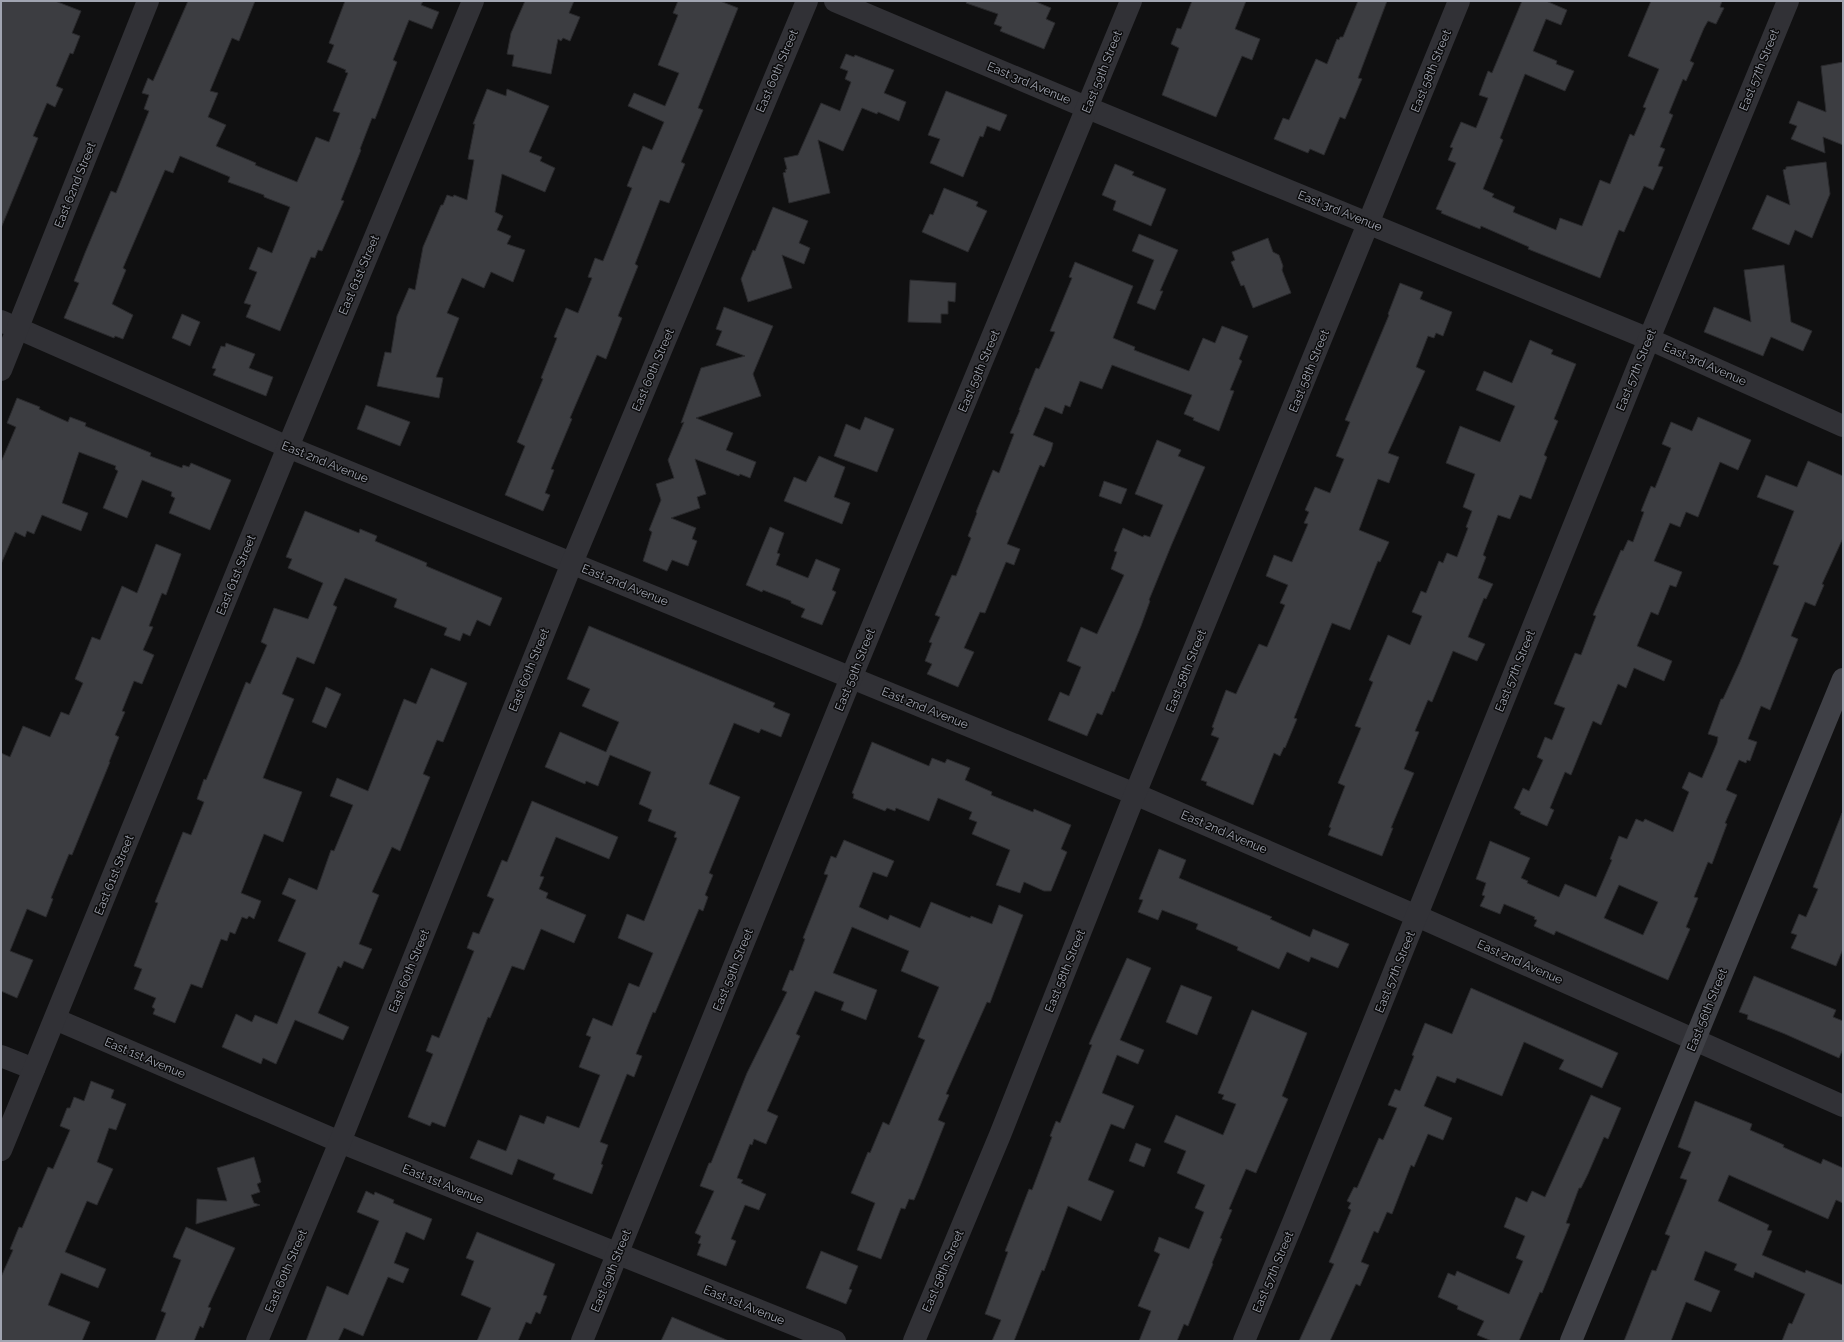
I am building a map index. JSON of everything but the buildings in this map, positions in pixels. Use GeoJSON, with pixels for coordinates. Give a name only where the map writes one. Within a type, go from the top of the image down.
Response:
{"type":"FeatureCollection","features":[{"type":"Feature","properties":{"kind":"street","name":"East 62nd Street"},"geometry":{"type":"LineString","coordinates":[[1,370],[10,324],[148,1]]}},
{"type":"Feature","properties":{"kind":"street","name":"East 61st Street"},"geometry":{"type":"LineString","coordinates":[[1,1150],[288,447],[473,1]]}},
{"type":"Feature","properties":{"kind":"street","name":"East 60th Street"},"geometry":{"type":"LineString","coordinates":[[257,1341],[340,1142],[572,563],[807,1]]}},
{"type":"Feature","properties":{"kind":"street","name":"East 3rd Avenue"},"geometry":{"type":"LineString","coordinates":[[835,1],[1088,108],[1649,339],[1843,426]]}},
{"type":"Feature","properties":{"kind":"street","name":"East 59th Street"},"geometry":{"type":"LineString","coordinates":[[582,1341],[851,678],[1131,1]]}},
{"type":"Feature","properties":{"kind":"street","name":"East 58th Street"},"geometry":{"type":"LineString","coordinates":[[914,1341],[1000,1135],[1135,794],[1459,1]]}},
{"type":"Feature","properties":{"kind":"street","name":"East 57th Street"},"geometry":{"type":"LineString","coordinates":[[1244,1341],[1649,339],[1788,1]]}},
{"type":"Feature","properties":{"kind":"street","name":"East 2nd Avenue"},"geometry":{"type":"LineString","coordinates":[[10,324],[288,447],[1135,794],[1417,916],[1843,1106]]}},
{"type":"Feature","properties":{"kind":"street","name":"East 56th Street"},"geometry":{"type":"LineString","coordinates":[[1571,1341],[1843,679]]}},
{"type":"Feature","properties":{"kind":"street","name":"East 1st Avenue"},"geometry":{"type":"LineString","coordinates":[[55,1019],[340,1142],[835,1341]]}},
{"type":"Feature","properties":{"kind":"street"},"geometry":{"type":"LineString","coordinates":[[1,1056],[34,1069]]}}]}
